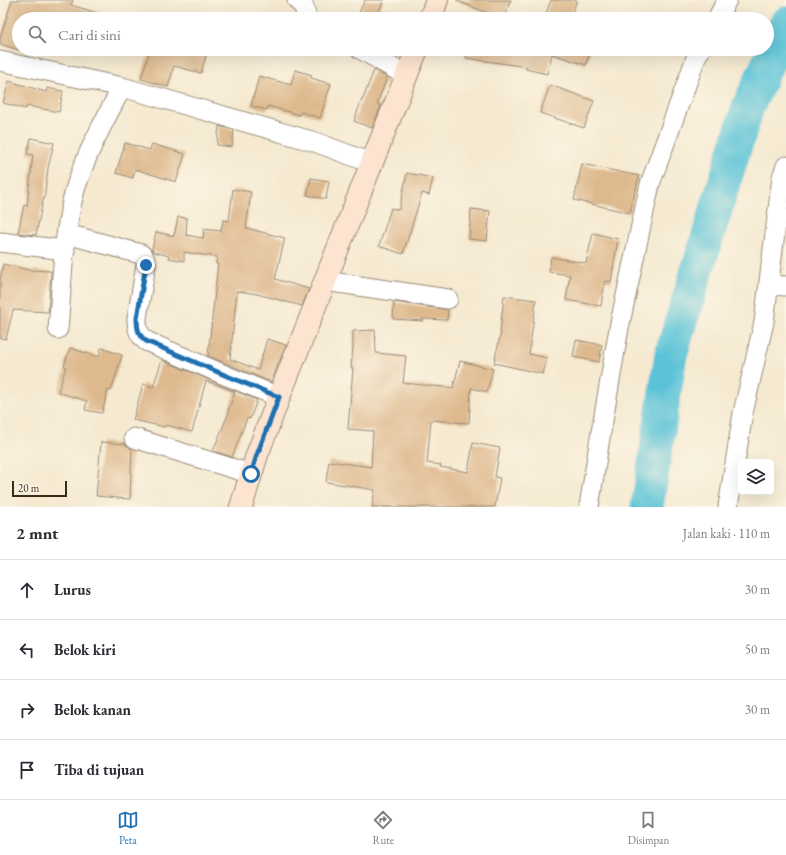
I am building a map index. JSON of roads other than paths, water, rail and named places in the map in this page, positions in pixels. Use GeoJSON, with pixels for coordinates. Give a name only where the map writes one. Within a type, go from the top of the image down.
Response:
{"type":"FeatureCollection","features":[{"type":"Feature","properties":{"kind":"street"},"geometry":{"type":"LineString","coordinates":[[297,0],[304,7],[305,12]]}},
{"type":"Feature","properties":{"kind":"street"},"geometry":{"type":"LineString","coordinates":[[433,12],[437,0]]}},
{"type":"Feature","properties":{"kind":"street"},"geometry":{"type":"LineString","coordinates":[[721,12],[727,0]]}},
{"type":"Feature","properties":{"kind":"street"},"geometry":{"type":"LineString","coordinates":[[372,56],[407,76]]}},
{"type":"Feature","properties":{"kind":"street"},"geometry":{"type":"LineString","coordinates":[[242,507],[257,455],[279,397],[414,56]]}},
{"type":"Feature","properties":{"kind":"street"},"geometry":{"type":"LineString","coordinates":[[588,507],[619,328],[650,184],[697,56]]}},
{"type":"Feature","properties":{"kind":"street"},"geometry":{"type":"LineString","coordinates":[[0,61],[122,87],[315,142],[371,163]]}},
{"type":"Feature","properties":{"kind":"street"},"geometry":{"type":"LineString","coordinates":[[58,329],[66,242],[75,190],[95,139],[122,87]]}},
{"type":"Feature","properties":{"kind":"street"},"geometry":{"type":"LineString","coordinates":[[728,507],[743,413],[764,322],[777,286],[782,177],[786,166]]}},
{"type":"Feature","properties":{"kind":"street"},"geometry":{"type":"LineString","coordinates":[[0,242],[66,242],[141,254],[144,256],[146,265],[137,326],[143,338],[146,341],[279,397]]}},
{"type":"Feature","properties":{"kind":"street"},"geometry":{"type":"LineString","coordinates":[[325,281],[448,299]]}},
{"type":"Feature","properties":{"kind":"street"},"geometry":{"type":"LineString","coordinates":[[134,438],[251,474]]}},
{"type":"Feature","properties":{"kind":"waterway"},"geometry":{"type":"LineString","coordinates":[[774,50],[786,23]]}},
{"type":"Feature","properties":{"kind":"waterway"},"geometry":{"type":"LineString","coordinates":[[647,507],[671,354],[748,107],[771,56]]}}]}
